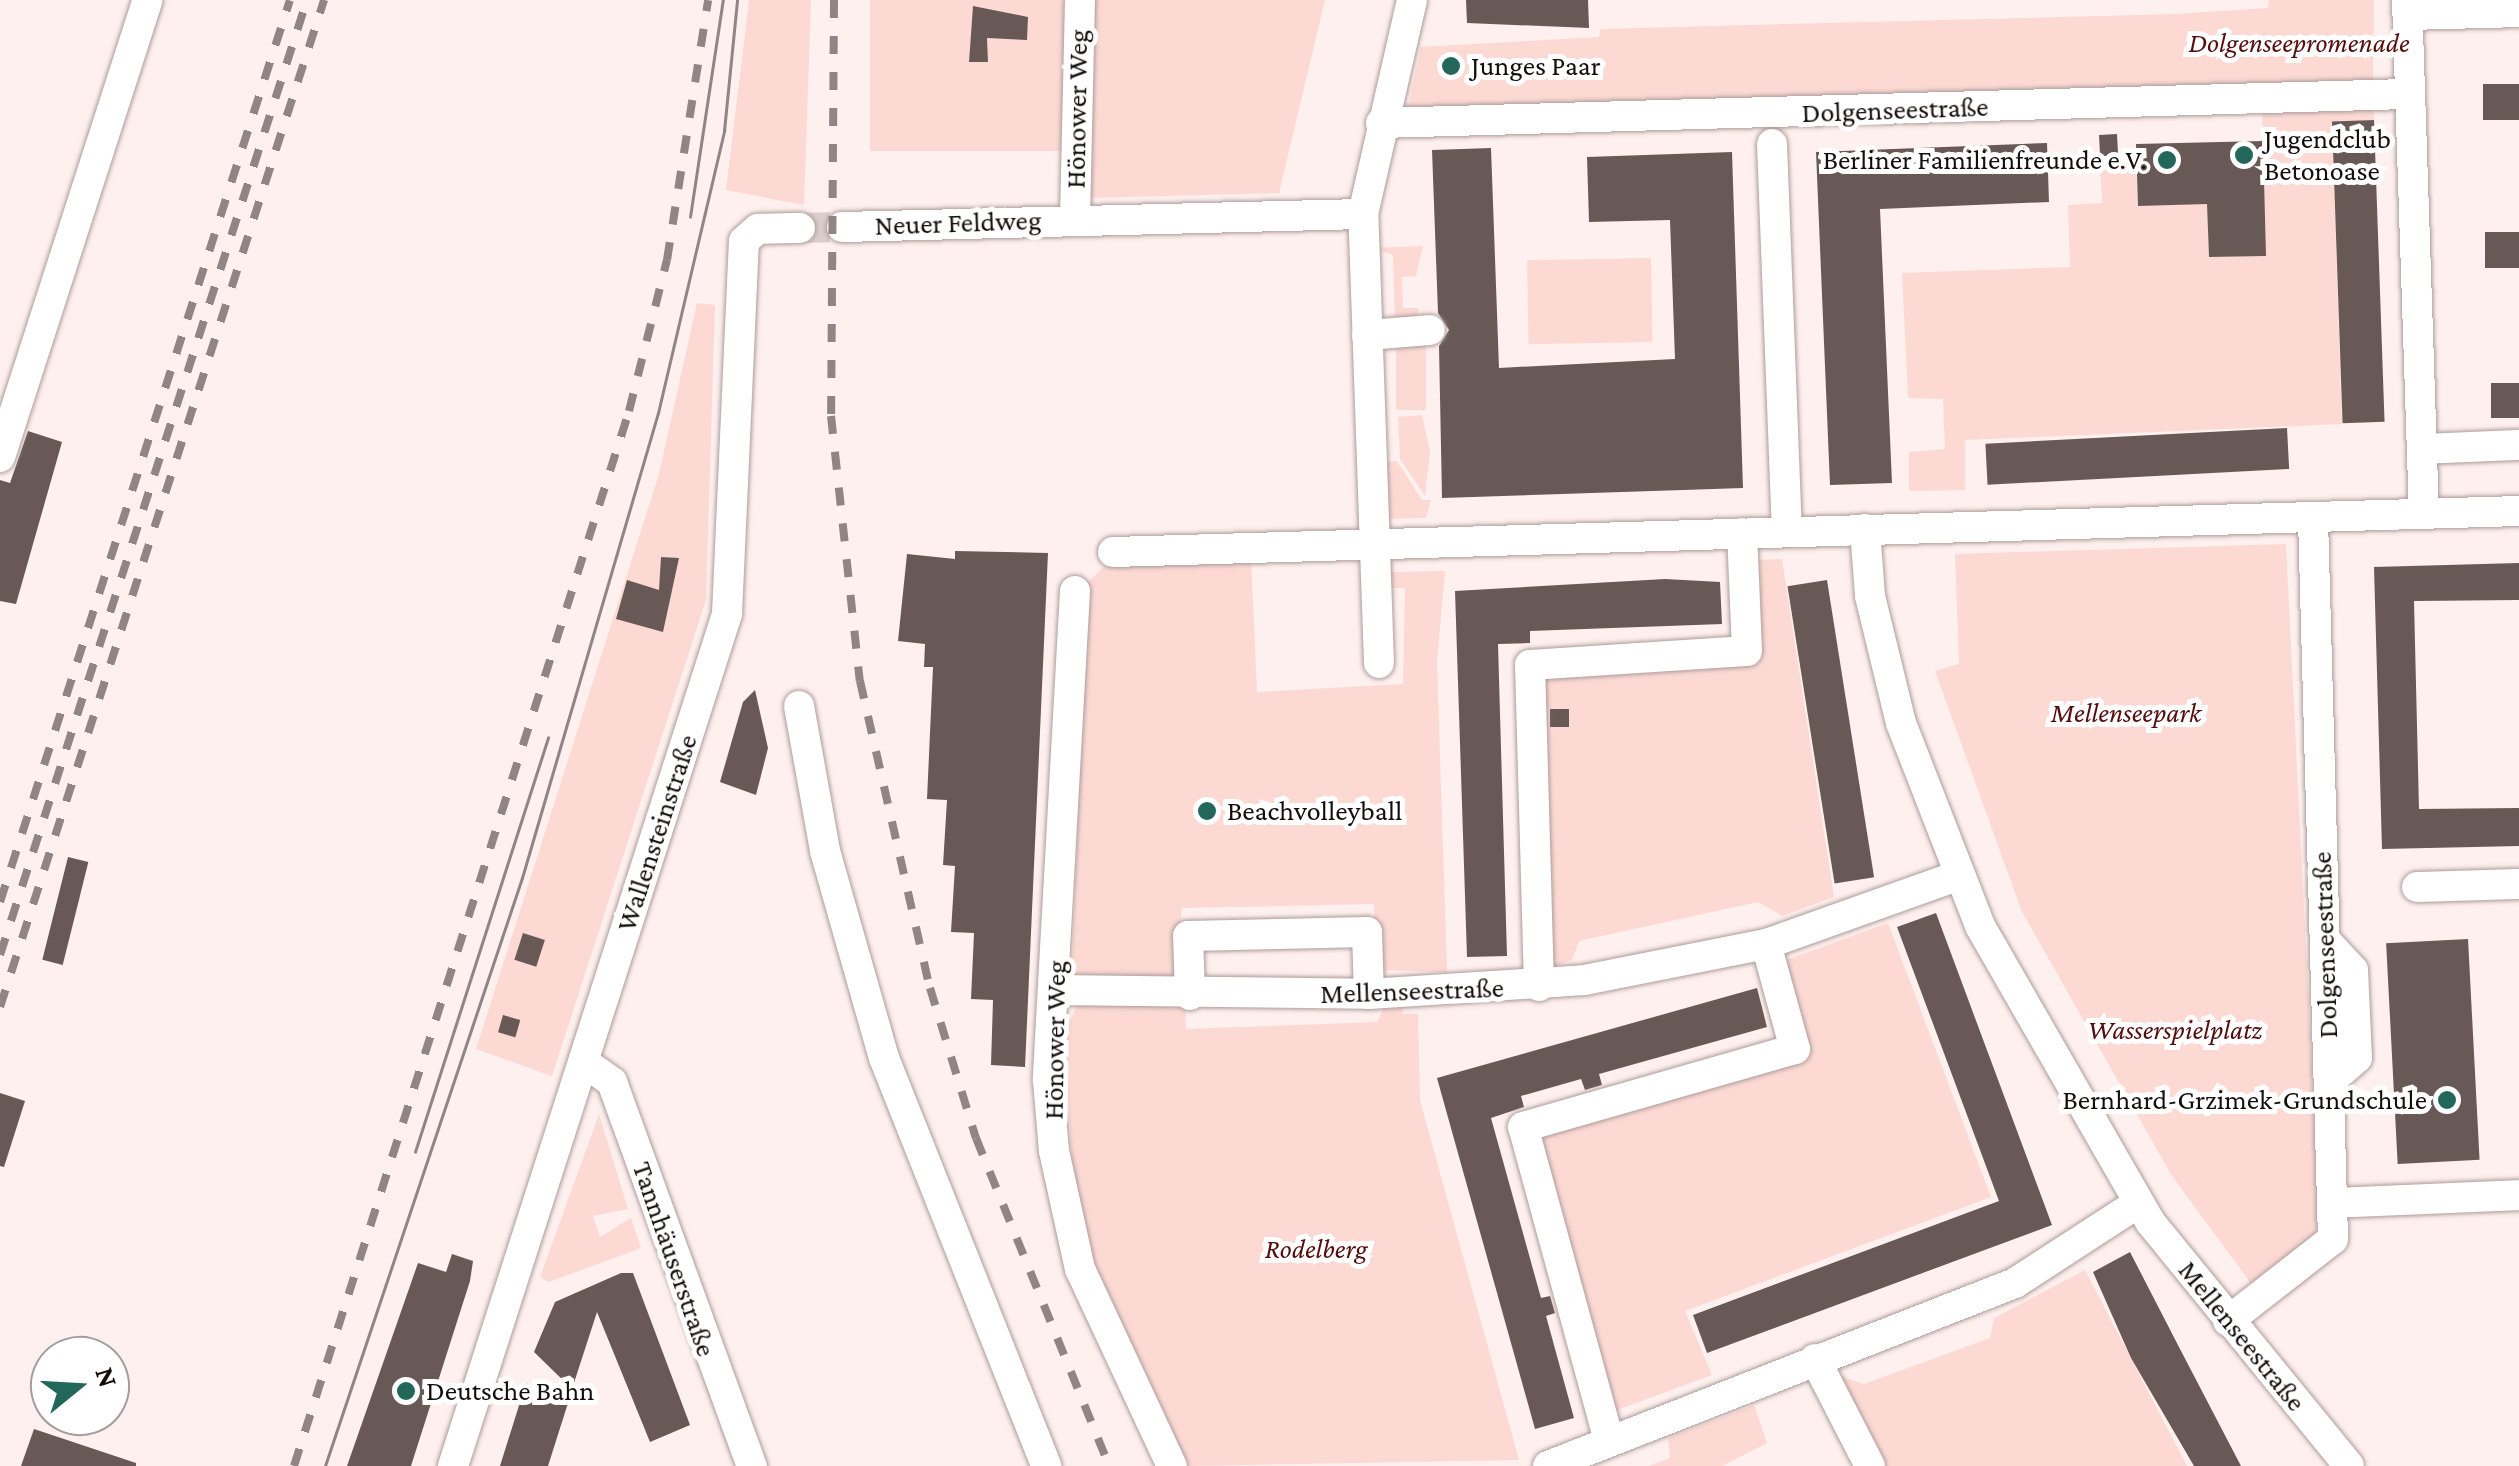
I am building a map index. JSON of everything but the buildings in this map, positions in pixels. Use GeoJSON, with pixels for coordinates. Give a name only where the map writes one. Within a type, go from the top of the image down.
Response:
{"type":"FeatureCollection","features":[{"type":"Feature","properties":{"kind":"street"},"geometry":{"type":"LineString","coordinates":[[0,457],[148,0]]}},
{"type":"Feature","properties":{"kind":"street","name":"Hönower Weg"},"geometry":{"type":"LineString","coordinates":[[1075,219],[1080,0]]}},
{"type":"Feature","properties":{"kind":"street"},"geometry":{"type":"LineString","coordinates":[[1379,663],[1363,214],[1412,0]]}},
{"type":"Feature","properties":{"kind":"street"},"geometry":{"type":"LineString","coordinates":[[2424,514],[2408,8],[2519,12]]}},
{"type":"Feature","properties":{"kind":"street","name":"Dolgenseestraße"},"geometry":{"type":"LineString","coordinates":[[1381,123],[2409,94]]}},
{"type":"Feature","properties":{"kind":"street","name":"Dolgenseestraße"},"geometry":{"type":"LineString","coordinates":[[1772,144],[1787,532]]}},
{"type":"Feature","properties":{"kind":"street"},"geometry":{"type":"LineString","coordinates":[[1075,219],[1363,214]]}},
{"type":"Feature","properties":{"kind":"street","name":"Neuer Feldweg"},"geometry":{"type":"LineString","coordinates":[[842,228],[1075,219]]}},
{"type":"Feature","properties":{"kind":"street","name":"Wallensteinstraße"},"geometry":{"type":"LineString","coordinates":[[454,1466],[585,1063],[732,588],[744,241],[758,229],[800,228]]}},
{"type":"Feature","properties":{"kind":"street"},"geometry":{"type":"LineString","coordinates":[[1367,335],[1430,330]]}},
{"type":"Feature","properties":{"kind":"street"},"geometry":{"type":"LineString","coordinates":[[2422,449],[2519,445]]}},
{"type":"Feature","properties":{"kind":"street"},"geometry":{"type":"LineString","coordinates":[[1113,552],[2519,512]]}},
{"type":"Feature","properties":{"kind":"street","name":"Dolgenseestraße"},"geometry":{"type":"LineString","coordinates":[[2228,1321],[2334,1239],[2313,517]]}},
{"type":"Feature","properties":{"kind":"street","name":"Mellenseestraße"},"geometry":{"type":"LineString","coordinates":[[1865,530],[1870,596],[1901,723],[1960,876],[2036,1031],[2138,1204],[2348,1466]]}},
{"type":"Feature","properties":{"kind":"street"},"geometry":{"type":"LineString","coordinates":[[1539,986],[1530,665],[1747,652],[1742,534]]}},
{"type":"Feature","properties":{"kind":"street","name":"Hönower Weg"},"geometry":{"type":"LineString","coordinates":[[1074,591],[1048,1080],[1064,1214],[1122,1370],[1172,1466]]}},
{"type":"Feature","properties":{"kind":"street"},"geometry":{"type":"LineString","coordinates":[[799,706],[824,852],[884,1058],[1046,1466]]}},
{"type":"Feature","properties":{"kind":"street","name":"Mellenseestraße"},"geometry":{"type":"LineString","coordinates":[[1054,990],[1190,995],[1369,994],[1539,986],[1766,944],[1960,876]]}},
{"type":"Feature","properties":{"kind":"street"},"geometry":{"type":"LineString","coordinates":[[2418,887],[2519,884]]}},
{"type":"Feature","properties":{"kind":"street"},"geometry":{"type":"LineString","coordinates":[[1190,995],[1188,936],[1367,932],[1369,994]]}},
{"type":"Feature","properties":{"kind":"street"},"geometry":{"type":"LineString","coordinates":[[1608,1436],[1523,1127],[1795,1049],[1766,944]]}},
{"type":"Feature","properties":{"kind":"street","name":"Tannhäuserstraße"},"geometry":{"type":"LineString","coordinates":[[585,1063],[612,1082],[752,1466]]}},
{"type":"Feature","properties":{"kind":"street"},"geometry":{"type":"LineString","coordinates":[[2332,1202],[2519,1195]]}},
{"type":"Feature","properties":{"kind":"street"},"geometry":{"type":"LineString","coordinates":[[1548,1466],[1608,1436],[1680,1422],[1815,1359],[2068,1266],[2138,1204]]}},
{"type":"Feature","properties":{"kind":"street"},"geometry":{"type":"LineString","coordinates":[[1815,1359],[1870,1466]]}},
{"type":"Feature","properties":{"kind":"green space"},"geometry":{"type":"Polygon","coordinates":[[[749,0],[811,0],[804,205],[726,190],[749,0]]]}},
{"type":"Feature","properties":{"kind":"green space"},"geometry":{"type":"Polygon","coordinates":[[[870,0],[1066,0],[1066,151],[870,151],[870,0]]]}},
{"type":"Feature","properties":{"kind":"green space"},"geometry":{"type":"Polygon","coordinates":[[[1092,0],[1325,0],[1279,193],[1089,198],[1092,0]]]}},
{"type":"Feature","properties":{"kind":"green space","name":"Dolgenseepromenade"},"geometry":{"type":"Polygon","coordinates":[[[2269,0],[2374,0],[2373,85],[1406,117],[1421,47],[1599,37],[1600,29],[2175,14],[2268,8],[2269,0]]]}},
{"type":"Feature","properties":{"kind":"green space"},"geometry":{"type":"Polygon","coordinates":[[[2373,104],[2374,120],[2332,122],[2342,424],[1965,440],[1965,490],[1909,491],[1909,452],[1945,449],[1943,399],[1908,398],[1902,273],[2070,267],[2068,205],[2102,203],[2100,157],[2136,155],[2138,206],[2207,185],[2209,257],[2265,256],[2262,107],[2373,104]]]}},
{"type":"Feature","properties":{"kind":"green space"},"geometry":{"type":"Polygon","coordinates":[[[1423,246],[1416,276],[1402,277],[1403,308],[1418,308],[1418,323],[1395,324],[1393,255],[1373,248],[1423,246]]]}},
{"type":"Feature","properties":{"kind":"green space"},"geometry":{"type":"Polygon","coordinates":[[[1651,258],[1652,342],[1528,344],[1527,260],[1651,258]]]}},
{"type":"Feature","properties":{"kind":"green space"},"geometry":{"type":"Polygon","coordinates":[[[697,303],[715,305],[706,600],[552,1076],[476,1049],[659,474],[697,303]]]}},
{"type":"Feature","properties":{"kind":"green space"},"geometry":{"type":"Polygon","coordinates":[[[1396,341],[1426,341],[1426,410],[1396,410],[1396,341]]]}},
{"type":"Feature","properties":{"kind":"green space"},"geometry":{"type":"Polygon","coordinates":[[[1422,415],[1430,451],[1425,496],[1400,459],[1398,417],[1422,415]]]}},
{"type":"Feature","properties":{"kind":"green space"},"geometry":{"type":"Polygon","coordinates":[[[1397,461],[1422,500],[1431,500],[1426,518],[1384,519],[1381,462],[1397,461]]]}},
{"type":"Feature","properties":{"kind":"green space","name":"Mellenseepark"},"geometry":{"type":"Polygon","coordinates":[[[2286,544],[2319,1214],[2314,1238],[2252,1285],[2172,1176],[2022,912],[1935,671],[1959,664],[1955,554],[2286,544]]]}},
{"type":"Feature","properties":{"kind":"green space"},"geometry":{"type":"Polygon","coordinates":[[[1251,559],[1257,692],[1403,684],[1405,588],[1386,588],[1389,572],[1445,571],[1437,661],[1447,972],[1376,970],[1374,904],[1182,908],[1175,980],[1072,975],[1087,583],[1106,565],[1251,559]]]}},
{"type":"Feature","properties":{"kind":"green space"},"geometry":{"type":"Polygon","coordinates":[[[1782,559],[1834,897],[1782,916],[1758,902],[1579,941],[1572,960],[1551,967],[1542,675],[1751,661],[1750,572],[1758,560],[1782,559]]]}},
{"type":"Feature","properties":{"kind":"green space"},"geometry":{"type":"Polygon","coordinates":[[[1888,923],[1991,1197],[1685,1311],[1712,1375],[1609,1413],[1535,1136],[1785,1062],[1784,961],[1888,923]]]}},
{"type":"Feature","properties":{"kind":"green space","name":"Rodelberg"},"geometry":{"type":"Polygon","coordinates":[[[1079,1001],[1185,1001],[1186,1029],[1377,1022],[1385,1006],[1402,1004],[1403,1014],[1418,1014],[1420,1100],[1519,1460],[1187,1466],[1098,1278],[1073,1173],[1064,1034],[1079,1001]]]}},
{"type":"Feature","properties":{"kind":"green space"},"geometry":{"type":"Polygon","coordinates":[[[599,1114],[628,1209],[593,1216],[600,1237],[631,1218],[641,1248],[549,1282],[540,1277],[599,1114]]]}},
{"type":"Feature","properties":{"kind":"green space"},"geometry":{"type":"Polygon","coordinates":[[[2085,1270],[2187,1466],[1880,1466],[1833,1374],[1864,1384],[1990,1338],[1994,1318],[2085,1270]]]}},
{"type":"Feature","properties":{"kind":"green space"},"geometry":{"type":"Polygon","coordinates":[[[1754,1405],[1767,1443],[1722,1466],[1649,1466],[1670,1458],[1668,1438],[1754,1405]]]}},
{"type":"Feature","properties":{"kind":"tunnel"},"geometry":{"type":"LineString","coordinates":[[800,228],[842,227]]}},
{"type":"Feature","properties":{"kind":"tram line"},"geometry":{"type":"LineString","coordinates":[[690,217],[723,0]]}},
{"type":"Feature","properties":{"kind":"tram line"},"geometry":{"type":"LineString","coordinates":[[325,1466],[522,878],[658,413],[724,131],[737,0]]}},
{"type":"Feature","properties":{"kind":"tram line"},"geometry":{"type":"LineString","coordinates":[[415,1152],[548,738]]}},
{"type":"Feature","properties":{"kind":"railway"},"geometry":{"type":"LineString","coordinates":[[0,902],[290,0]]}},
{"type":"Feature","properties":{"kind":"railway"},"geometry":{"type":"LineString","coordinates":[[0,955],[307,0]]}},
{"type":"Feature","properties":{"kind":"railway"},"geometry":{"type":"LineString","coordinates":[[0,1007],[324,0]]}},
{"type":"Feature","properties":{"kind":"railway"},"geometry":{"type":"LineString","coordinates":[[294,1466],[629,411],[667,260],[708,0]]}},
{"type":"Feature","properties":{"kind":"railway"},"geometry":{"type":"LineString","coordinates":[[834,0],[831,416],[860,681],[930,988],[976,1138],[1109,1466]]}},
{"type":"Feature","properties":{"kind":"place","name":"Junges Paar"},"geometry":{"type":"Point","coordinates":[1451,66]}},
{"type":"Feature","properties":{"kind":"place","name":"Jugendclub Betonoase"},"geometry":{"type":"Point","coordinates":[2244,155]}},
{"type":"Feature","properties":{"kind":"place","name":"Berliner Familienfreunde e.V."},"geometry":{"type":"Point","coordinates":[2167,160]}},
{"type":"Feature","properties":{"kind":"place","name":"Beachvolleyball"},"geometry":{"type":"Point","coordinates":[1207,811]}},
{"type":"Feature","properties":{"kind":"place","name":"Bernhard-Grzimek-Grundschule"},"geometry":{"type":"Point","coordinates":[2447,1100]}},
{"type":"Feature","properties":{"kind":"place","name":"Deutsche Bahn"},"geometry":{"type":"Point","coordinates":[406,1391]}},
{"type":"Feature","properties":{"kind":"park label","name":"Wasserspielplatz"},"geometry":{"type":"Point","coordinates":[2175,1030]}}]}
